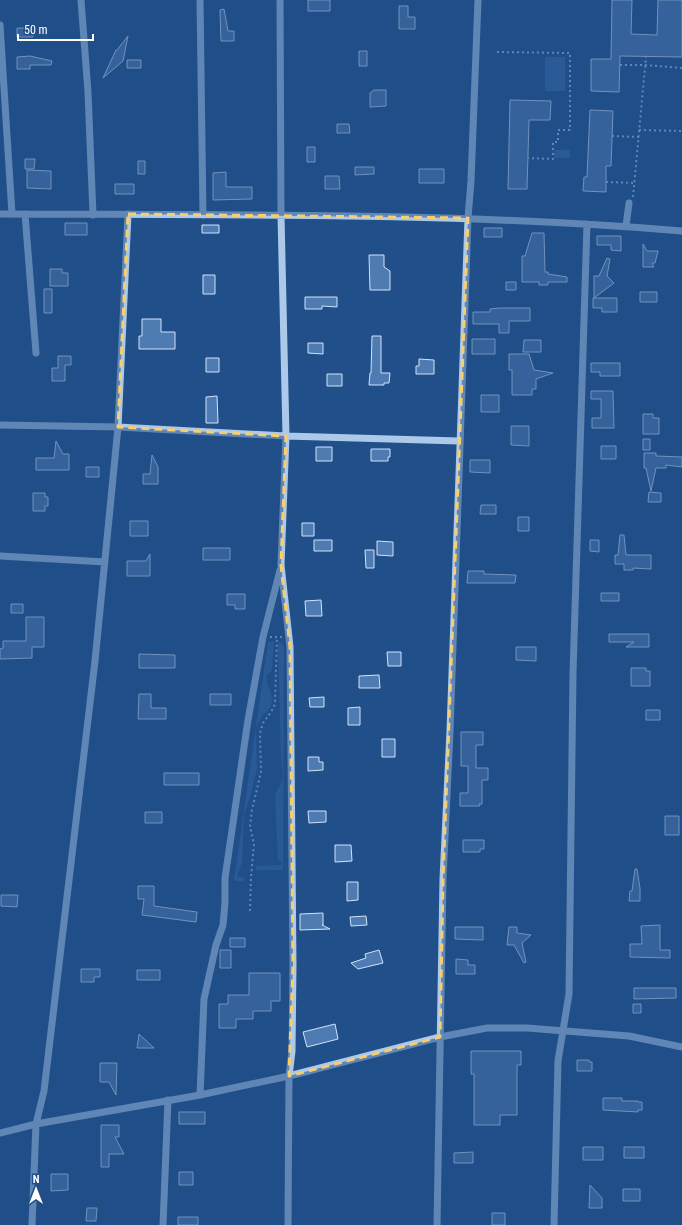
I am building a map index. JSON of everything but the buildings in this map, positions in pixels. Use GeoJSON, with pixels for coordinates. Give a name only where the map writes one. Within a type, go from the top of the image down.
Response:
{"type":"FeatureCollection","features":[{"type":"Feature","properties":{"kind":"street"},"geometry":{"type":"LineString","coordinates":[[81,0],[88,92],[93,215]]}},
{"type":"Feature","properties":{"kind":"street"},"geometry":{"type":"LineString","coordinates":[[200,0],[202,215]]}},
{"type":"Feature","properties":{"kind":"street"},"geometry":{"type":"LineString","coordinates":[[280,0],[281,215],[286,436],[281,566],[289,637],[293,965],[292,1052],[289,1076],[288,1225]]}},
{"type":"Feature","properties":{"kind":"street"},"geometry":{"type":"LineString","coordinates":[[437,1225],[443,879],[450,731],[459,441],[478,0]]}},
{"type":"Feature","properties":{"kind":"street"},"geometry":{"type":"LineString","coordinates":[[0,25],[12,214]]}},
{"type":"Feature","properties":{"kind":"street"},"geometry":{"type":"LineString","coordinates":[[626,226],[628,203]]}},
{"type":"Feature","properties":{"kind":"street"},"geometry":{"type":"LineString","coordinates":[[0,214],[281,215],[468,218],[626,226],[682,231]]}},
{"type":"Feature","properties":{"kind":"street"},"geometry":{"type":"LineString","coordinates":[[25,214],[36,353]]}},
{"type":"Feature","properties":{"kind":"street"},"geometry":{"type":"LineString","coordinates":[[32,1225],[36,1124],[44,1091],[94,668],[118,426],[128,214]]}},
{"type":"Feature","properties":{"kind":"street"},"geometry":{"type":"LineString","coordinates":[[554,1225],[558,1061],[569,994],[573,672],[587,224]]}},
{"type":"Feature","properties":{"kind":"street"},"geometry":{"type":"LineString","coordinates":[[0,425],[118,426],[286,436],[459,441]]}},
{"type":"Feature","properties":{"kind":"street"},"geometry":{"type":"LineString","coordinates":[[0,556],[105,562]]}},
{"type":"Feature","properties":{"kind":"street"},"geometry":{"type":"LineString","coordinates":[[200,1095],[204,999],[216,945],[223,925],[226,903],[225,878],[248,720],[263,637],[281,566]]}},
{"type":"Feature","properties":{"kind":"street"},"geometry":{"type":"LineString","coordinates":[[0,1133],[36,1124],[200,1095],[289,1076],[440,1037],[487,1028],[527,1028],[629,1036],[682,1047]]}},
{"type":"Feature","properties":{"kind":"street"},"geometry":{"type":"LineString","coordinates":[[163,1225],[168,1100]]}},
{"type":"Feature","properties":{"kind":"path"},"geometry":{"type":"LineString","coordinates":[[497,52],[570,53],[570,130],[558,130],[558,142],[553,142],[553,159],[528,158]]}},
{"type":"Feature","properties":{"kind":"path"},"geometry":{"type":"LineString","coordinates":[[628,203],[629,200],[633,200],[646,57]]}},
{"type":"Feature","properties":{"kind":"path"},"geometry":{"type":"LineString","coordinates":[[620,65],[645,65],[682,68]]}},
{"type":"Feature","properties":{"kind":"path"},"geometry":{"type":"LineString","coordinates":[[639,130],[682,131]]}},
{"type":"Feature","properties":{"kind":"path"},"geometry":{"type":"LineString","coordinates":[[612,136],[639,137]]}},
{"type":"Feature","properties":{"kind":"path"},"geometry":{"type":"LineString","coordinates":[[606,182],[635,183]]}},
{"type":"Feature","properties":{"kind":"path"},"geometry":{"type":"LineString","coordinates":[[263,637],[289,637]]}},
{"type":"Feature","properties":{"kind":"path"},"geometry":{"type":"LineString","coordinates":[[250,911],[254,844],[250,826],[252,810],[261,772],[260,733],[263,723],[275,704],[277,637]]}},
{"type":"Feature","properties":{"kind":"highlighted area"},"geometry":{"type":"Polygon","coordinates":[[[128,214],[468,218],[443,879],[440,1037],[289,1076],[293,965],[290,647],[281,565],[286,436],[118,427],[128,214]]]}},
{"type":"Feature","properties":{"kind":"shaded area"},"geometry":{"type":"Polygon","coordinates":[[[545,57],[565,57],[565,91],[545,91],[545,57]]]}},
{"type":"Feature","properties":{"kind":"shaded area"},"geometry":{"type":"Polygon","coordinates":[[[554,150],[570,150],[570,158],[554,158],[554,150]]]}},
{"type":"Feature","properties":{"kind":"shaded area"},"geometry":{"type":"Polygon","coordinates":[[[274,641],[272,670],[267,675],[266,679],[271,694],[272,703],[269,709],[262,716],[256,728],[257,769],[244,814],[242,862],[237,876],[244,878],[244,881],[234,881],[268,643],[274,641]]]}},
{"type":"Feature","properties":{"kind":"shaded area"},"geometry":{"type":"Polygon","coordinates":[[[278,642],[284,647],[283,870],[256,870],[256,866],[282,865],[282,862],[278,860],[275,795],[283,779],[278,642]]]}}]}
